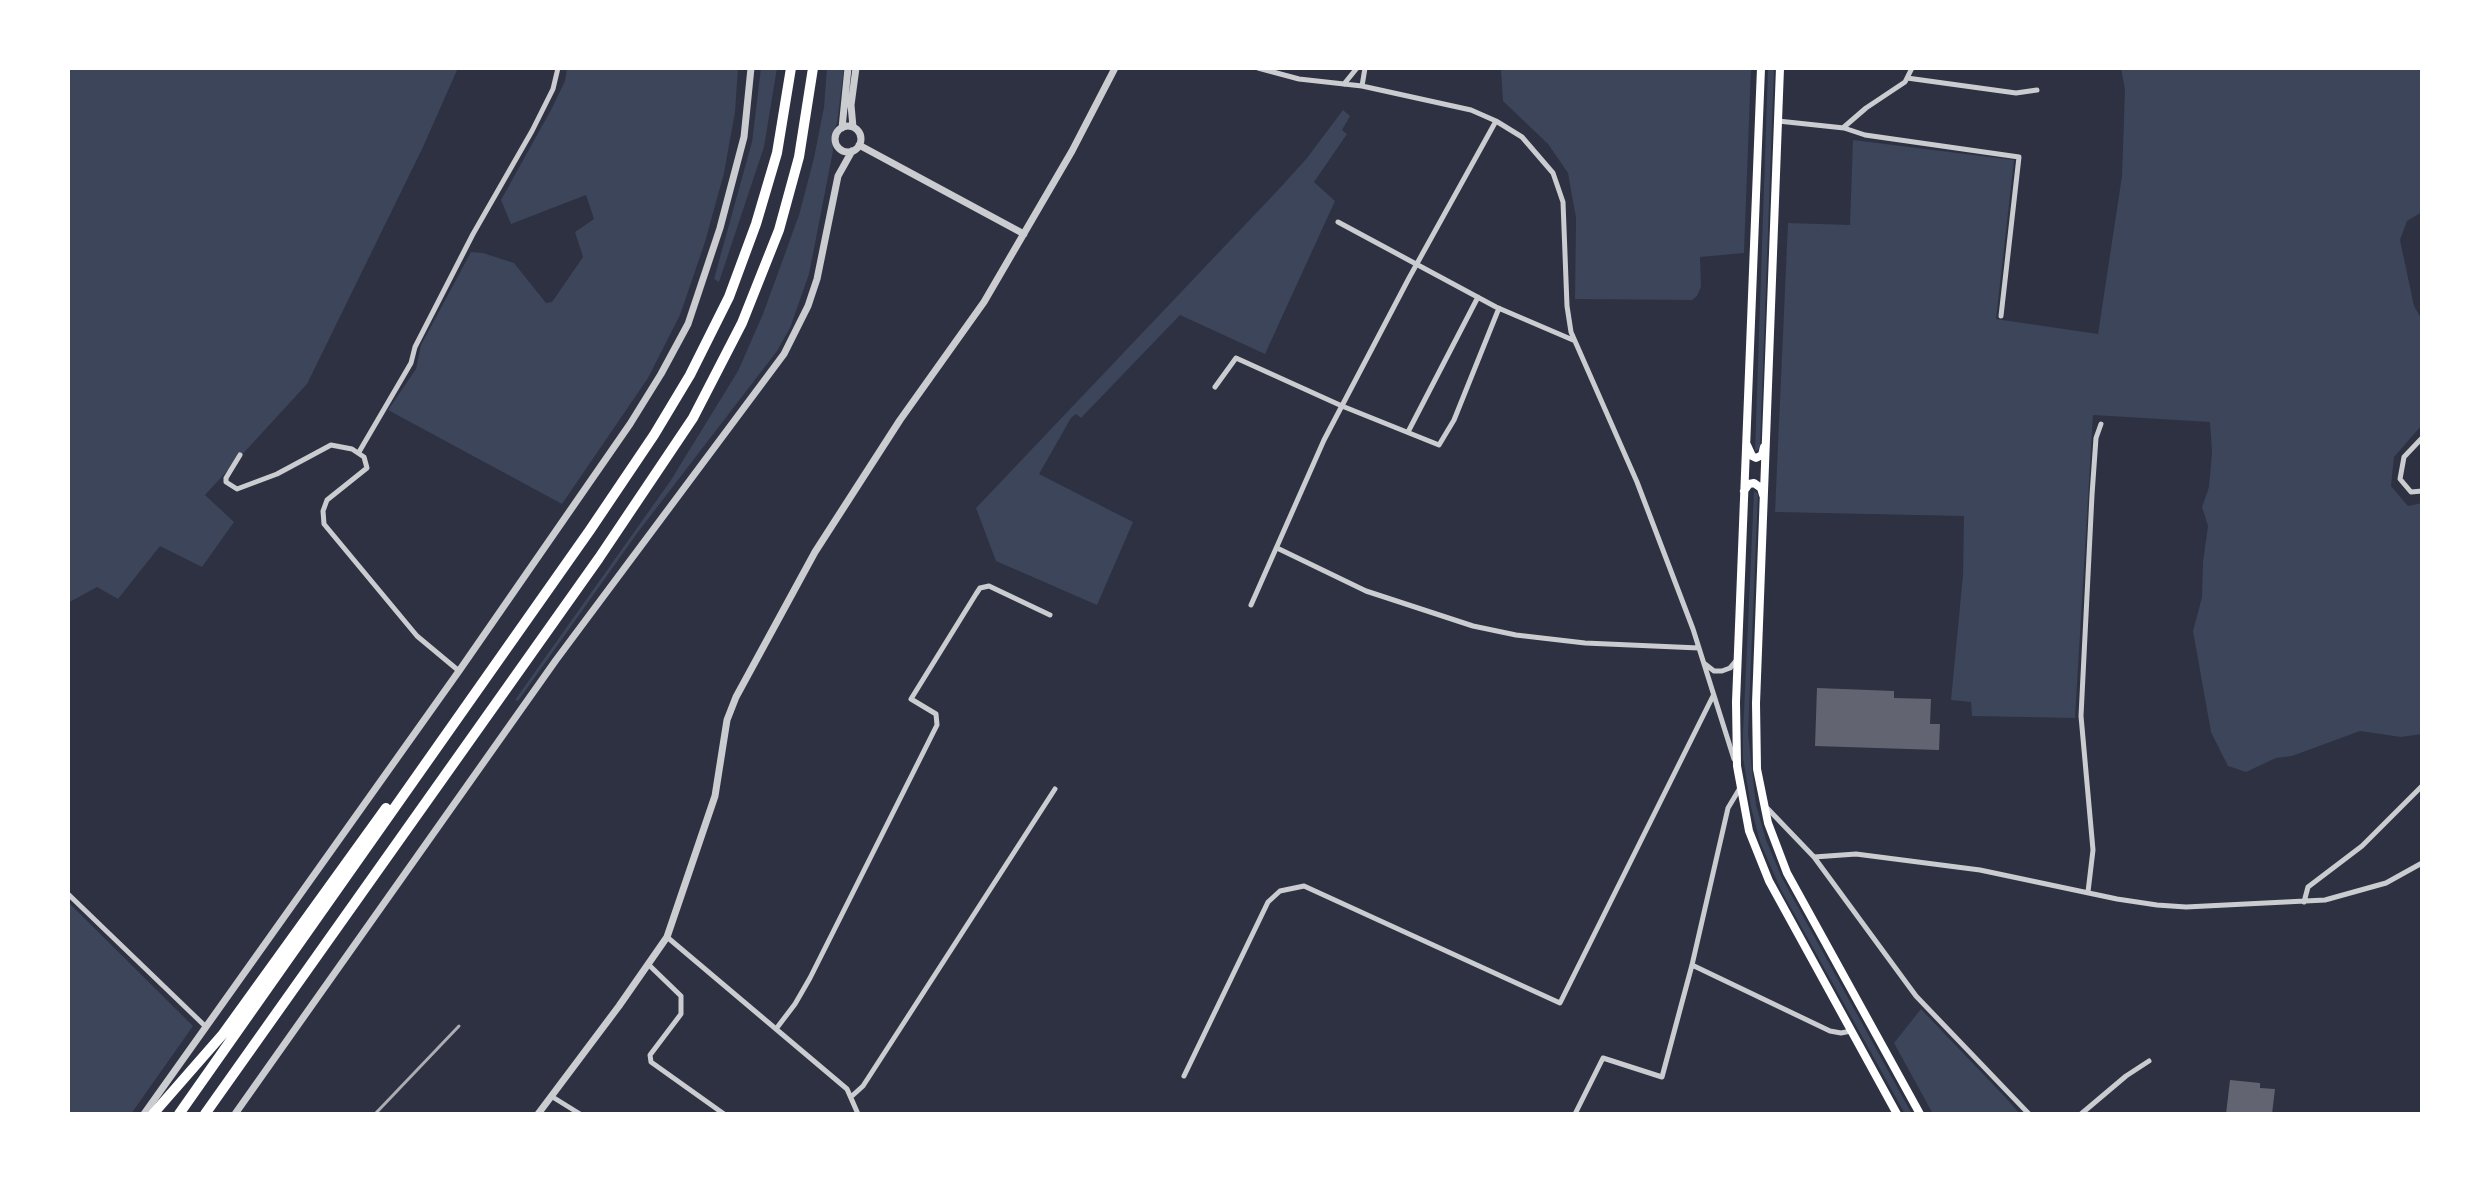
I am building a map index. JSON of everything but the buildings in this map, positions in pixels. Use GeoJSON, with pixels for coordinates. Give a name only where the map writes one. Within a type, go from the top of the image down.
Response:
{"type":"FeatureCollection","features":[{"type":"Feature","properties":{"kind":"highway"},"geometry":{"type":"LineString","coordinates":[[179,1114],[654,435],[710,338],[743,262],[767,188],[791,68]]}},
{"type":"Feature","properties":{"kind":"highway"},"geometry":{"type":"LineString","coordinates":[[205,1114],[599,558],[699,408],[742,323],[779,230],[799,157],[813,68]]}},
{"type":"Feature","properties":{"kind":"highway"},"geometry":{"type":"LineString","coordinates":[[153,1114],[223,1034],[374,822],[449,728]]}},
{"type":"Feature","properties":{"kind":"main road"},"geometry":{"type":"LineString","coordinates":[[1761,68],[1737,659],[1737,766],[1749,831],[1769,881],[1897,1114]]}},
{"type":"Feature","properties":{"kind":"main road"},"geometry":{"type":"LineString","coordinates":[[1780,68],[1755,725],[1757,769],[1762,802],[1787,873],[1920,1114]]}},
{"type":"Feature","properties":{"kind":"main road"},"geometry":{"type":"LineString","coordinates":[[1746,437],[1748,449],[1756,458],[1762,455],[1766,436]]}},
{"type":"Feature","properties":{"kind":"main road"},"geometry":{"type":"LineString","coordinates":[[1743,492],[1749,484],[1757,484],[1764,500]]}},
{"type":"Feature","properties":{"kind":"street"},"geometry":{"type":"LineString","coordinates":[[359,452],[411,363],[415,347],[460,260],[545,106],[558,68]]}},
{"type":"Feature","properties":{"kind":"street"},"geometry":{"type":"LineString","coordinates":[[144,1114],[459,671],[630,424],[661,374],[688,324],[720,228],[744,137],[751,68]]}},
{"type":"Feature","properties":{"kind":"street"},"geometry":{"type":"LineString","coordinates":[[848,68],[842,128],[836,134],[836,143],[844,151],[856,148],[1024,234]]}},
{"type":"Feature","properties":{"kind":"street"},"geometry":{"type":"LineString","coordinates":[[235,1114],[556,660],[784,354],[808,306],[817,279],[838,176],[856,148],[859,132],[853,127],[851,105],[856,68]]}},
{"type":"Feature","properties":{"kind":"street"},"geometry":{"type":"LineString","coordinates":[[538,1114],[667,937],[715,796],[727,720],[736,697],[815,552],[900,420],[959,341],[1072,151],[1115,68]]}},
{"type":"Feature","properties":{"kind":"street"},"geometry":{"type":"LineString","coordinates":[[1258,68],[1299,79],[1362,86],[1446,103],[1509,127],[1534,148],[1553,173],[1560,188],[1565,221],[1567,306],[1574,340],[1632,469],[1699,648],[1737,766]]}},
{"type":"Feature","properties":{"kind":"street"},"geometry":{"type":"LineString","coordinates":[[1344,84],[1357,68]]}},
{"type":"Feature","properties":{"kind":"street"},"geometry":{"type":"LineString","coordinates":[[1362,86],[1365,68]]}},
{"type":"Feature","properties":{"kind":"street"},"geometry":{"type":"LineString","coordinates":[[1844,128],[1866,108],[1898,88],[1912,68]]}},
{"type":"Feature","properties":{"kind":"street"},"geometry":{"type":"LineString","coordinates":[[1907,78],[2016,93],[2037,90]]}},
{"type":"Feature","properties":{"kind":"street"},"geometry":{"type":"LineString","coordinates":[[1251,605],[1342,406],[1496,121]]}},
{"type":"Feature","properties":{"kind":"street"},"geometry":{"type":"LineString","coordinates":[[1778,121],[1844,128],[1865,135],[2019,157],[2001,316]]}},
{"type":"Feature","properties":{"kind":"street"},"geometry":{"type":"LineString","coordinates":[[842,128],[853,127]]}},
{"type":"Feature","properties":{"kind":"street"},"geometry":{"type":"LineString","coordinates":[[1338,222],[1499,308],[1574,340]]}},
{"type":"Feature","properties":{"kind":"street"},"geometry":{"type":"LineString","coordinates":[[1408,432],[1478,297]]}},
{"type":"Feature","properties":{"kind":"street"},"geometry":{"type":"LineString","coordinates":[[1215,387],[1236,358],[1439,445],[1454,420],[1499,308]]}},
{"type":"Feature","properties":{"kind":"street"},"geometry":{"type":"LineString","coordinates":[[2088,892],[2093,850],[2081,716],[2094,467],[2096,438],[2101,424]]}},
{"type":"Feature","properties":{"kind":"street"},"geometry":{"type":"LineString","coordinates":[[2422,438],[2404,457],[2400,479],[2411,492],[2422,491]]}},
{"type":"Feature","properties":{"kind":"street"},"geometry":{"type":"LineString","coordinates":[[240,455],[226,478],[233,489],[277,474],[331,445],[359,452],[366,460],[367,468],[327,500],[323,511],[324,524],[417,636],[459,671]]}},
{"type":"Feature","properties":{"kind":"street"},"geometry":{"type":"LineString","coordinates":[[1277,548],[1366,591],[1473,626],[1573,642],[1699,648]]}},
{"type":"Feature","properties":{"kind":"street"},"geometry":{"type":"LineString","coordinates":[[776,1029],[810,978],[937,725],[936,714],[911,699],[980,588],[996,588],[1050,615]]}},
{"type":"Feature","properties":{"kind":"street"},"geometry":{"type":"LineString","coordinates":[[1704,663],[1714,671],[1722,671],[1730,668],[1737,659]]}},
{"type":"Feature","properties":{"kind":"street"},"geometry":{"type":"LineString","coordinates":[[1184,1076],[1268,902],[1280,891],[1304,886],[1560,1003],[1714,695]]}},
{"type":"Feature","properties":{"kind":"street"},"geometry":{"type":"LineString","coordinates":[[1575,1114],[1603,1058],[1662,1077],[1692,965],[1724,822],[1731,800],[1740,788]]}},
{"type":"Feature","properties":{"kind":"street"},"geometry":{"type":"LineString","coordinates":[[2304,902],[2308,887],[2362,846],[2421,788]]}},
{"type":"Feature","properties":{"kind":"street"},"geometry":{"type":"LineString","coordinates":[[852,1096],[863,1086],[1055,789]]}},
{"type":"Feature","properties":{"kind":"street"},"geometry":{"type":"LineString","coordinates":[[1762,802],[1814,857],[1916,996],[2029,1114]]}},
{"type":"Feature","properties":{"kind":"street"},"geometry":{"type":"LineString","coordinates":[[1814,857],[1856,854],[1980,870],[2172,906],[2304,902],[2367,890],[2422,863]]}},
{"type":"Feature","properties":{"kind":"street"},"geometry":{"type":"LineString","coordinates":[[68,894],[205,1026]]}},
{"type":"Feature","properties":{"kind":"street"},"geometry":{"type":"LineString","coordinates":[[667,937],[847,1089],[858,1114]]}},
{"type":"Feature","properties":{"kind":"street"},"geometry":{"type":"LineString","coordinates":[[649,965],[681,996],[681,1014],[650,1055],[651,1062],[724,1114]]}},
{"type":"Feature","properties":{"kind":"street"},"geometry":{"type":"LineString","coordinates":[[1692,965],[1830,1031],[1851,1031]]}},
{"type":"Feature","properties":{"kind":"street"},"geometry":{"type":"LineString","coordinates":[[2081,1114],[2149,1061]]}},
{"type":"Feature","properties":{"kind":"street"},"geometry":{"type":"LineString","coordinates":[[550,1095],[580,1114]]}},
{"type":"Feature","properties":{"kind":"shaded area"},"geometry":{"type":"Polygon","coordinates":[[[68,68],[458,68],[423,147],[307,384],[205,495],[234,522],[202,567],[160,546],[118,599],[97,587],[68,603],[68,68]]]}},
{"type":"Feature","properties":{"kind":"shaded area"},"geometry":{"type":"Polygon","coordinates":[[[567,68],[738,68],[735,112],[724,173],[680,315],[648,378],[562,504],[388,410],[416,369],[421,345],[471,252],[514,263],[546,303],[552,302],[583,257],[575,232],[594,219],[586,195],[511,224],[501,200],[552,108],[565,81],[567,68]]]}},
{"type":"Feature","properties":{"kind":"shaded area"},"geometry":{"type":"Polygon","coordinates":[[[761,68],[777,68],[764,147],[719,282],[714,279],[752,142],[761,68]]]}},
{"type":"Feature","properties":{"kind":"shaded area"},"geometry":{"type":"Polygon","coordinates":[[[827,68],[844,68],[837,123],[809,274],[790,328],[777,351],[638,532],[518,701],[515,700],[671,480],[738,371],[763,314],[799,215],[824,107],[827,68]]]}},
{"type":"Feature","properties":{"kind":"shaded area"},"geometry":{"type":"Polygon","coordinates":[[[1751,68],[1744,253],[1700,257],[1701,287],[1692,300],[1575,299],[1576,218],[1568,173],[1548,144],[1503,101],[1501,70],[1751,68]]]}},
{"type":"Feature","properties":{"kind":"shaded area"},"geometry":{"type":"Polygon","coordinates":[[[1768,68],[1774,68],[1760,449],[1755,451],[1768,68]]]}},
{"type":"Feature","properties":{"kind":"shaded area"},"geometry":{"type":"Polygon","coordinates":[[[2121,68],[2422,68],[2422,212],[2407,221],[2400,240],[2414,306],[2422,320],[2422,425],[2394,457],[2391,486],[2408,506],[2422,503],[2422,734],[2401,737],[2360,731],[2292,756],[2276,758],[2246,772],[2228,766],[2211,732],[2193,631],[2202,597],[2208,526],[2202,507],[2209,487],[2212,453],[2210,422],[2093,415],[2075,718],[1972,716],[1971,702],[1951,700],[1963,575],[1964,516],[1775,512],[1788,223],[1850,225],[1853,140],[2014,160],[1996,319],[2098,334],[2122,176],[2125,90],[2121,68]]]}},
{"type":"Feature","properties":{"kind":"shaded area"},"geometry":{"type":"Polygon","coordinates":[[[1343,110],[1350,116],[1342,130],[1347,134],[1314,182],[1335,201],[1265,354],[1180,315],[1081,418],[1076,414],[1071,418],[1039,474],[1133,522],[1097,605],[996,561],[976,508],[1279,189],[1343,110]]]}},
{"type":"Feature","properties":{"kind":"shaded area"},"geometry":{"type":"Polygon","coordinates":[[[1754,491],[1758,494],[1748,733],[1756,805],[1782,878],[1912,1114],[1905,1114],[1781,890],[1760,842],[1751,807],[1743,758],[1743,733],[1754,491]]]}},
{"type":"Feature","properties":{"kind":"shaded area"},"geometry":{"type":"Polygon","coordinates":[[[68,902],[193,1026],[131,1114],[68,1114],[68,902]]]}},
{"type":"Feature","properties":{"kind":"shaded area"},"geometry":{"type":"Polygon","coordinates":[[[1921,1009],[2020,1114],[1933,1114],[1894,1043],[1921,1009]]]}},
{"type":"Feature","properties":{"kind":"railway"},"geometry":{"type":"LineString","coordinates":[[375,1114],[459,1026]]}}]}
